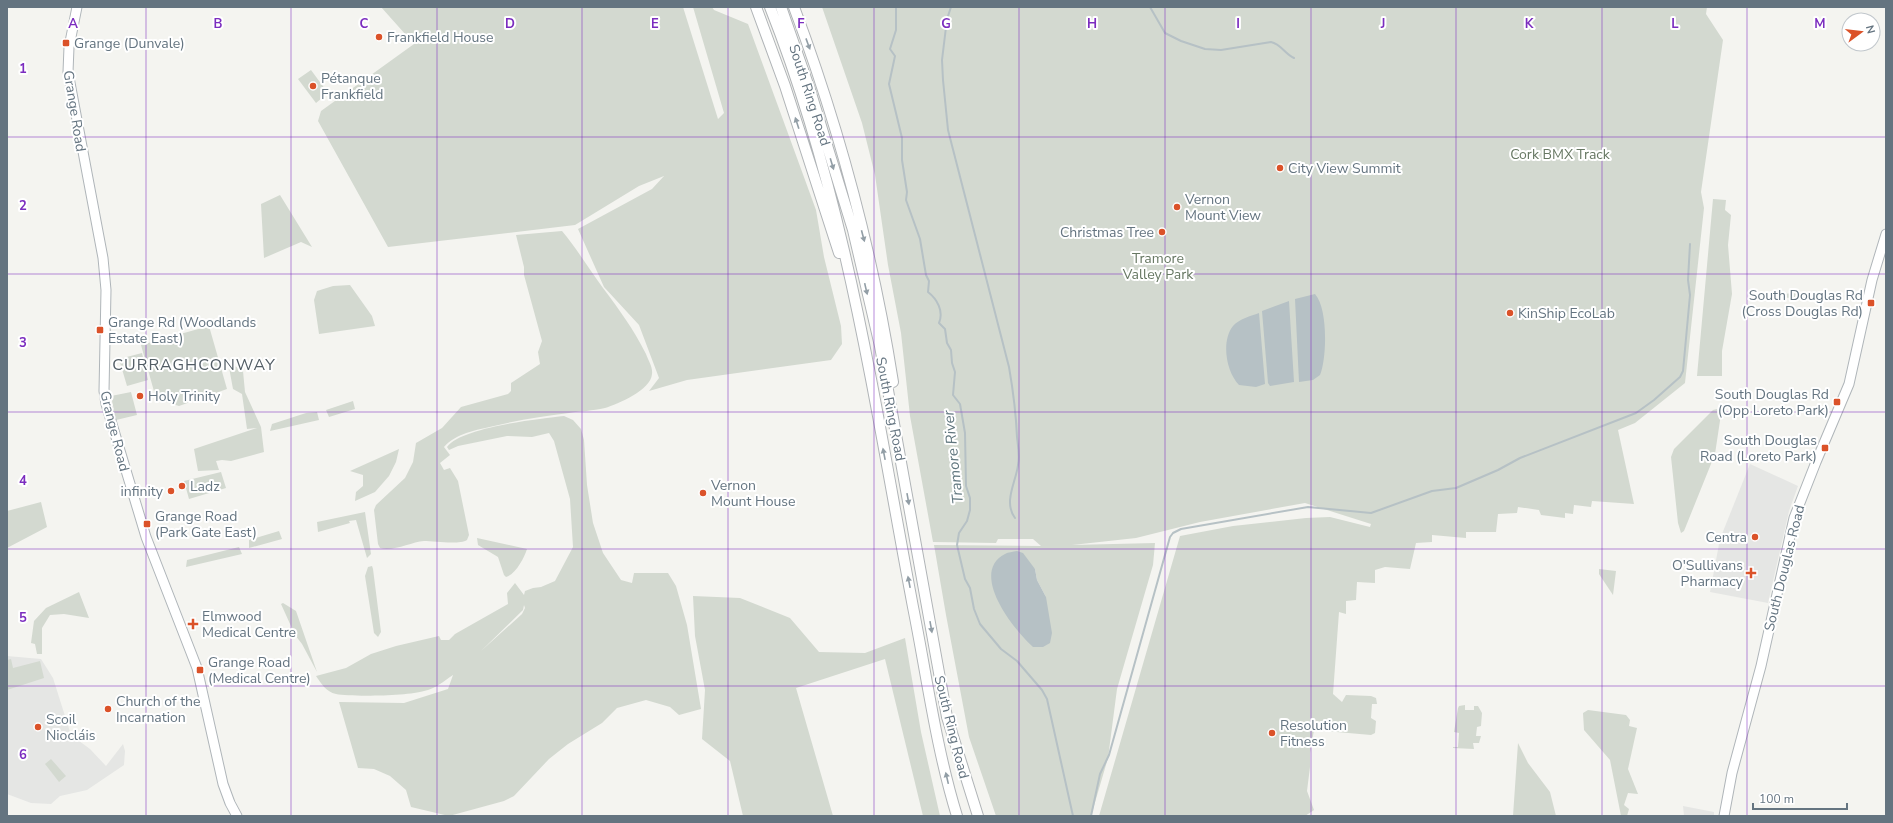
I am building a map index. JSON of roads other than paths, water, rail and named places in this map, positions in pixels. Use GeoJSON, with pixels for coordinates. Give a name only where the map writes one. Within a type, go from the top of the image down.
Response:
{"type":"FeatureCollection","features":[{"type":"Feature","properties":{"kind":"highway"},"geometry":{"type":"LineString","coordinates":[[756,7],[785,86],[857,306]]}},
{"type":"Feature","properties":{"kind":"highway","name":"South Ring Road"},"geometry":{"type":"LineString","coordinates":[[770,7],[804,105],[840,232],[857,306],[934,721],[957,816]]}},
{"type":"Feature","properties":{"kind":"highway","name":"South Ring Road"},"geometry":{"type":"LineString","coordinates":[[781,7],[810,90],[852,230],[880,346],[947,717],[978,816]]}},
{"type":"Feature","properties":{"kind":"highway"},"geometry":{"type":"LineString","coordinates":[[794,7],[815,63],[842,156],[874,281],[889,356],[899,418],[903,470]]}},
{"type":"Feature","properties":{"kind":"highway"},"geometry":{"type":"LineString","coordinates":[[842,156],[852,230]]}},
{"type":"Feature","properties":{"kind":"main road","name":"Grange Road"},"geometry":{"type":"LineString","coordinates":[[77,7],[69,47],[68,72],[103,258],[106,290],[104,384],[106,404],[146,537],[196,668],[223,784],[230,804],[237,816]]}},
{"type":"Feature","properties":{"kind":"main road","name":"South Douglas Road"},"geometry":{"type":"LineString","coordinates":[[1724,816],[1732,773],[1762,662],[1794,518],[1809,478],[1849,384],[1872,280],[1886,234]]}},
{"type":"Feature","properties":{"kind":"waterway","name":"Tramore River"},"geometry":{"type":"LineString","coordinates":[[896,7],[896,30],[890,49],[895,56],[889,84],[902,138],[902,160],[907,192],[906,200],[920,239],[926,275],[929,281],[928,292],[939,306],[941,314],[939,323],[945,329],[947,343],[951,350],[952,363],[955,372],[953,395],[960,404],[965,433],[966,486],[970,498],[970,510],[967,521],[959,533],[957,545],[965,579],[970,588],[974,609],[980,624],[1001,649],[1017,661],[1042,690],[1047,699],[1073,816]]}},
{"type":"Feature","properties":{"kind":"waterway"},"geometry":{"type":"LineString","coordinates":[[951,7],[947,19],[942,60],[948,130],[1009,367],[1019,455],[1017,472],[1010,499],[1010,505],[1015,518]]}},
{"type":"Feature","properties":{"kind":"waterway"},"geometry":{"type":"LineString","coordinates":[[1150,7],[1165,33],[1181,41],[1205,49],[1221,50],[1271,42],[1278,45],[1294,58]]}},
{"type":"Feature","properties":{"kind":"waterway"},"geometry":{"type":"LineString","coordinates":[[1091,816],[1100,774],[1109,755],[1170,537],[1173,533],[1181,529],[1308,507],[1371,513],[1432,491],[1456,488],[1498,470],[1520,458],[1636,413],[1654,400],[1680,377],[1683,371],[1690,295],[1688,280],[1690,244]]}},
{"type":"Feature","properties":{"kind":"place","name":"Frankfield House"},"geometry":{"type":"Point","coordinates":[379,37]}},
{"type":"Feature","properties":{"kind":"place","name":"Grange (Dunvale)"},"geometry":{"type":"Point","coordinates":[66,43]}},
{"type":"Feature","properties":{"kind":"place","name":"Pétanque Frankfield"},"geometry":{"type":"Point","coordinates":[313,86]}},
{"type":"Feature","properties":{"kind":"place","name":"City View Summit"},"geometry":{"type":"Point","coordinates":[1280,168]}},
{"type":"Feature","properties":{"kind":"place","name":"Vernon Mount View"},"geometry":{"type":"Point","coordinates":[1177,207]}},
{"type":"Feature","properties":{"kind":"place","name":"Christmas Tree"},"geometry":{"type":"Point","coordinates":[1162,232]}},
{"type":"Feature","properties":{"kind":"place","name":"South Douglas Rd (Cross Douglas Rd)"},"geometry":{"type":"Point","coordinates":[1871,303]}},
{"type":"Feature","properties":{"kind":"place","name":"KinShip EcoLab"},"geometry":{"type":"Point","coordinates":[1510,313]}},
{"type":"Feature","properties":{"kind":"place","name":"Grange Rd (Woodlands Estate East)"},"geometry":{"type":"Point","coordinates":[100,330]}},
{"type":"Feature","properties":{"kind":"place","name":"Holy Trinity"},"geometry":{"type":"Point","coordinates":[140,396]}},
{"type":"Feature","properties":{"kind":"place","name":"South Douglas Rd (Opp Loreto Park)"},"geometry":{"type":"Point","coordinates":[1837,402]}},
{"type":"Feature","properties":{"kind":"place","name":"South Douglas Road (Loreto Park)"},"geometry":{"type":"Point","coordinates":[1825,448]}},
{"type":"Feature","properties":{"kind":"place","name":"Ladz"},"geometry":{"type":"Point","coordinates":[182,486]}},
{"type":"Feature","properties":{"kind":"place","name":"infinity"},"geometry":{"type":"Point","coordinates":[171,491]}},
{"type":"Feature","properties":{"kind":"place","name":"Vernon Mount House"},"geometry":{"type":"Point","coordinates":[703,493]}},
{"type":"Feature","properties":{"kind":"place","name":"Grange Road (Park Gate East)"},"geometry":{"type":"Point","coordinates":[147,524]}},
{"type":"Feature","properties":{"kind":"place","name":"Centra"},"geometry":{"type":"Point","coordinates":[1755,537]}},
{"type":"Feature","properties":{"kind":"place","name":"O'Sullivans Pharmacy"},"geometry":{"type":"Point","coordinates":[1751,573]}},
{"type":"Feature","properties":{"kind":"place","name":"Elmwood Medical Centre"},"geometry":{"type":"Point","coordinates":[193,624]}},
{"type":"Feature","properties":{"kind":"place","name":"Grange Road (Medical Centre)"},"geometry":{"type":"Point","coordinates":[200,670]}},
{"type":"Feature","properties":{"kind":"place","name":"Church of the Incarnation"},"geometry":{"type":"Point","coordinates":[108,709]}},
{"type":"Feature","properties":{"kind":"place","name":"Scoil Niocláis"},"geometry":{"type":"Point","coordinates":[38,727]}},
{"type":"Feature","properties":{"kind":"place","name":"Resolution Fitness"},"geometry":{"type":"Point","coordinates":[1272,733]}},
{"type":"Feature","properties":{"kind":"district","name":"CURRAGHCONWAY"},"geometry":{"type":"Point","coordinates":[194,364]}},
{"type":"Feature","properties":{"kind":"park label","name":"Cork BMX Track"},"geometry":{"type":"Point","coordinates":[1560,154]}},
{"type":"Feature","properties":{"kind":"park label","name":"Tramore Valley Park"},"geometry":{"type":"Point","coordinates":[1158,266]}}]}
